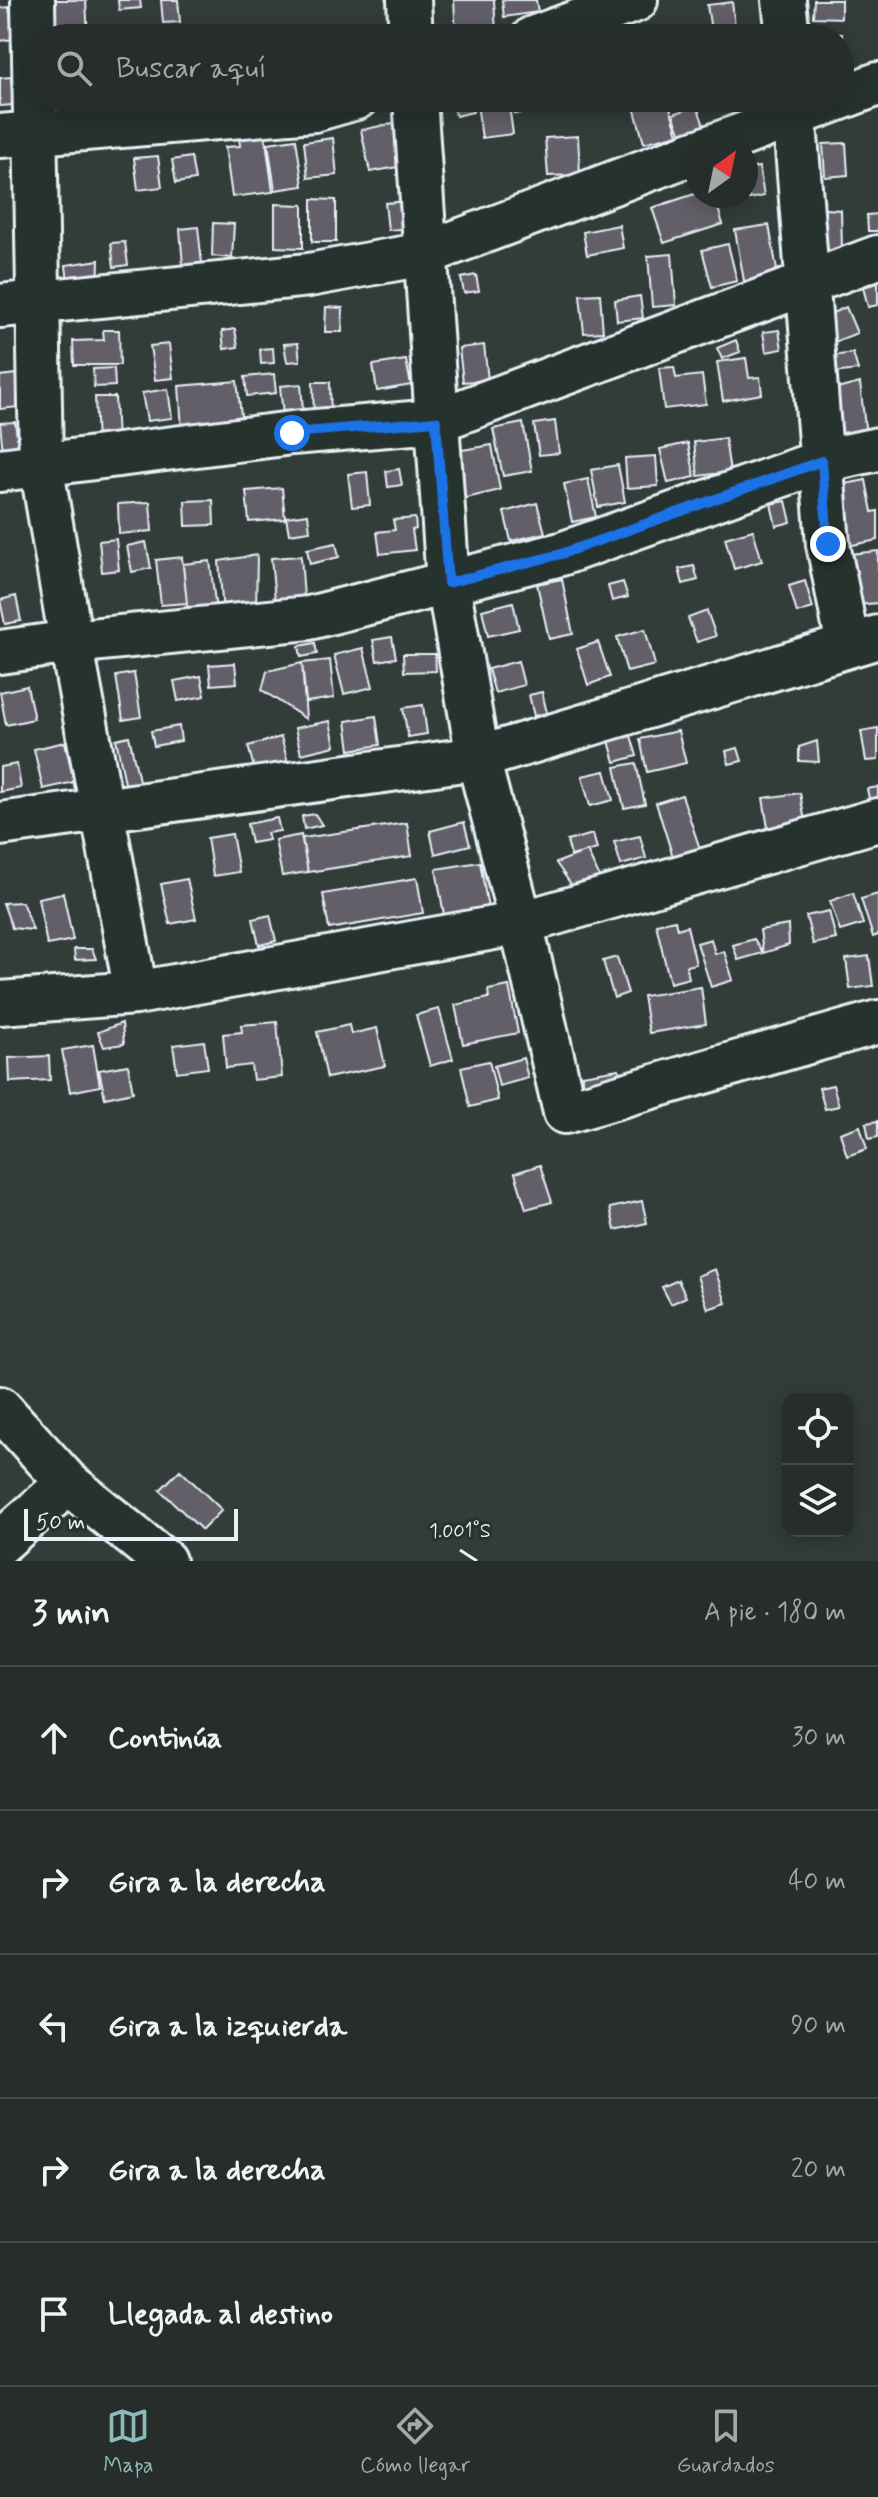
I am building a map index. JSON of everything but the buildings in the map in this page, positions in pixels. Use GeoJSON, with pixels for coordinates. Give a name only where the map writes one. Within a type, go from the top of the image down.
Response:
{"type":"FeatureCollection","features":[{"type":"Feature","properties":{"kind":"street"},"geometry":{"type":"LineString","coordinates":[[30,24],[33,0]]}},
{"type":"Feature","properties":{"kind":"street"},"geometry":{"type":"LineString","coordinates":[[409,0],[410,24]]}},
{"type":"Feature","properties":{"kind":"street"},"geometry":{"type":"LineString","coordinates":[[571,24],[636,0]]}},
{"type":"Feature","properties":{"kind":"street"},"geometry":{"type":"LineString","coordinates":[[784,0],[787,24]]}},
{"type":"Feature","properties":{"kind":"street"},"geometry":{"type":"LineString","coordinates":[[24,80],[18,134],[20,304],[41,464],[136,993]]}},
{"type":"Feature","properties":{"kind":"street"},"geometry":{"type":"LineString","coordinates":[[854,90],[878,84]]}},
{"type":"Feature","properties":{"kind":"street"},"geometry":{"type":"LineString","coordinates":[[18,134],[289,112]]}},
{"type":"Feature","properties":{"kind":"street"},"geometry":{"type":"LineString","coordinates":[[416,112],[448,583],[478,758],[565,1112],[878,1022]]}},
{"type":"Feature","properties":{"kind":"street"},"geometry":{"type":"LineString","coordinates":[[732,136],[783,112]]}},
{"type":"Feature","properties":{"kind":"street"},"geometry":{"type":"LineString","coordinates":[[0,824],[478,758],[863,641],[828,544],[793,112]]}},
{"type":"Feature","properties":{"kind":"street"},"geometry":{"type":"LineString","coordinates":[[20,304],[309,275],[424,254],[686,156]]}},
{"type":"Feature","properties":{"kind":"street"},"geometry":{"type":"LineString","coordinates":[[0,470],[292,433],[436,421],[878,257]]}},
{"type":"Feature","properties":{"kind":"street"},"geometry":{"type":"LineString","coordinates":[[0,652],[309,618],[561,554],[822,461],[878,449]]}},
{"type":"Feature","properties":{"kind":"street"},"geometry":{"type":"LineString","coordinates":[[0,1003],[136,993],[521,923],[878,820]]}},
{"type":"Feature","properties":{"kind":"street"},"geometry":{"type":"LineString","coordinates":[[0,1408],[68,1483],[164,1561]]}},
{"type":"Feature","properties":{"kind":"street"},"geometry":{"type":"LineString","coordinates":[[0,1543],[68,1483]]}},
{"type":"Feature","properties":{"kind":"route"},"geometry":{"type":"LineString","coordinates":[[292,433],[436,421],[448,583],[561,554],[822,461],[828,544]]}}]}
